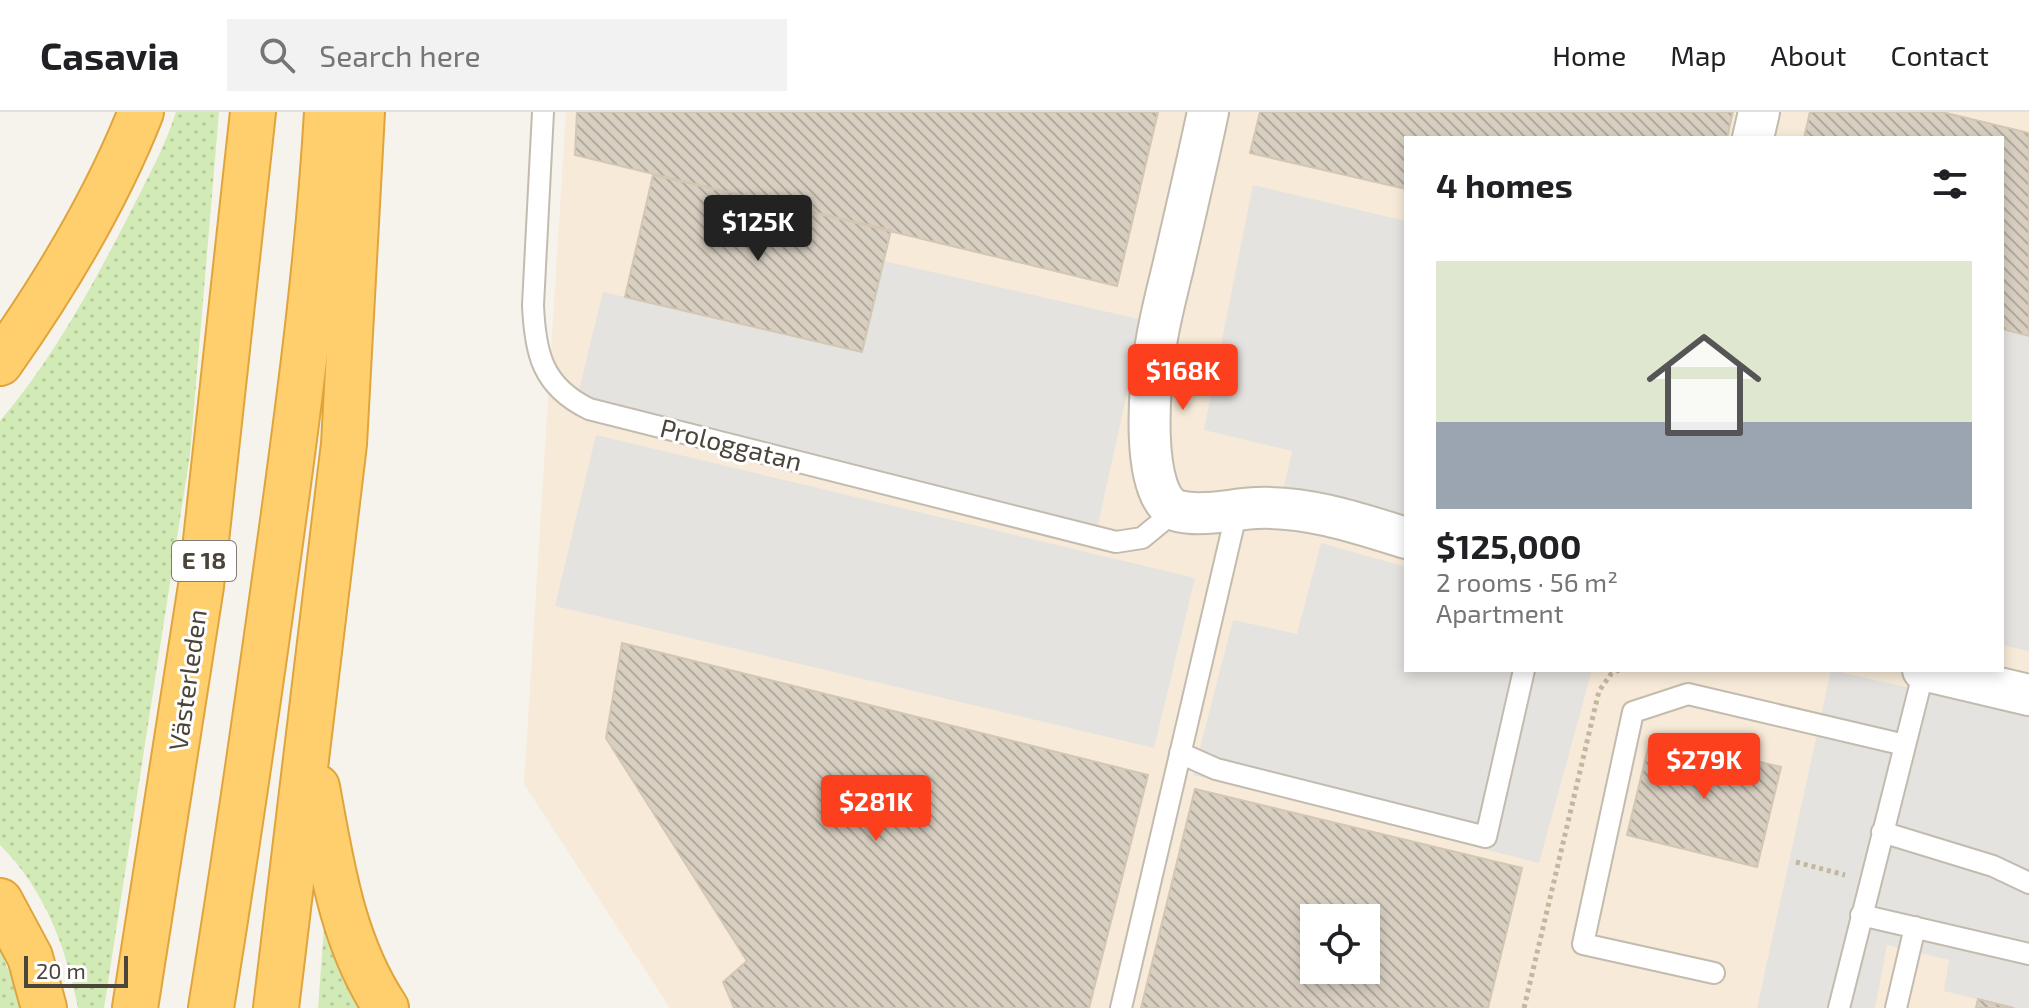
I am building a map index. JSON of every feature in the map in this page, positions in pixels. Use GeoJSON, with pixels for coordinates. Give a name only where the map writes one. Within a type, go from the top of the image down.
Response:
{"type":"FeatureCollection","features":[{"type":"Feature","properties":{"kind":"highway"},"geometry":{"type":"LineString","coordinates":[[0,363],[68,260],[104,193],[141,112]]}},
{"type":"Feature","properties":{"kind":"highway","name":"Västerleden"},"geometry":{"type":"LineString","coordinates":[[135,1008],[201,586],[253,112]]}},
{"type":"Feature","properties":{"kind":"highway","name":"E 18"},"geometry":{"type":"LineString","coordinates":[[211,1008],[246,786],[297,418],[324,172],[327,112]]}},
{"type":"Feature","properties":{"kind":"highway"},"geometry":{"type":"LineString","coordinates":[[276,1008],[344,444],[362,112]]}},
{"type":"Feature","properties":{"kind":"highway"},"geometry":{"type":"LineString","coordinates":[[309,747],[336,886],[347,926],[363,966],[386,1008]]}},
{"type":"Feature","properties":{"kind":"highway"},"geometry":{"type":"LineString","coordinates":[[0,901],[30,957],[44,1008]]}},
{"type":"Feature","properties":{"kind":"street"},"geometry":{"type":"LineString","coordinates":[[1208,112],[1155,346],[1149,445],[1157,487],[1166,502],[1176,510],[1200,513],[1292,510],[1351,521],[1404,537]]}},
{"type":"Feature","properties":{"kind":"street"},"geometry":{"type":"LineString","coordinates":[[1753,136],[1759,112]]}},
{"type":"Feature","properties":{"kind":"street"},"geometry":{"type":"LineString","coordinates":[[1931,672],[2029,695]]}},
{"type":"Feature","properties":{"kind":"lane","name":"Prologgatan"},"geometry":{"type":"LineString","coordinates":[[543,112],[534,332],[541,360],[552,382],[568,399],[589,409],[1116,542],[1142,538],[1176,510]]}},
{"type":"Feature","properties":{"kind":"lane"},"geometry":{"type":"LineString","coordinates":[[1121,1008],[1237,510]]}},
{"type":"Feature","properties":{"kind":"lane"},"geometry":{"type":"LineString","coordinates":[[1180,753],[1216,769],[1486,837],[1524,672]]}},
{"type":"Feature","properties":{"kind":"lane"},"geometry":{"type":"LineString","coordinates":[[1839,1008],[1923,672]]}},
{"type":"Feature","properties":{"kind":"lane"},"geometry":{"type":"LineString","coordinates":[[1714,973],[1583,944],[1633,712],[1688,694],[1905,745]]}},
{"type":"Feature","properties":{"kind":"lane"},"geometry":{"type":"LineString","coordinates":[[1882,832],[1993,866],[2029,883]]}},
{"type":"Feature","properties":{"kind":"lane"},"geometry":{"type":"LineString","coordinates":[[1861,915],[2029,954]]}},
{"type":"Feature","properties":{"kind":"lane"},"geometry":{"type":"LineString","coordinates":[[1896,1008],[1915,927]]}},
{"type":"Feature","properties":{"kind":"path"},"geometry":{"type":"LineString","coordinates":[[1524,1008],[1599,691],[1615,672]]}},
{"type":"Feature","properties":{"kind":"path"},"geometry":{"type":"LineString","coordinates":[[1796,862],[1849,876],[1872,871]]}},
{"type":"Feature","properties":{"kind":"shaded area"},"geometry":{"type":"Polygon","coordinates":[[[566,112],[2029,112],[2029,1008],[670,1008],[524,784],[566,112]]]}},
{"type":"Feature","properties":{"kind":"shaded area"},"geometry":{"type":"Polygon","coordinates":[[[1253,185],[1404,221],[1404,515],[1283,492],[1292,451],[1204,430],[1253,185]]]}},
{"type":"Feature","properties":{"kind":"shaded area"},"geometry":{"type":"Polygon","coordinates":[[[884,261],[1143,320],[1098,525],[576,402],[603,292],[862,352],[884,261]]]}},
{"type":"Feature","properties":{"kind":"shaded area"},"geometry":{"type":"Polygon","coordinates":[[[2004,330],[2029,336],[2029,651],[2004,645],[2004,330]]]}},
{"type":"Feature","properties":{"kind":"shaded area"},"geometry":{"type":"Polygon","coordinates":[[[596,435],[1195,578],[1154,748],[555,606],[596,435]]]}},
{"type":"Feature","properties":{"kind":"shaded area"},"geometry":{"type":"Polygon","coordinates":[[[1321,543],[1404,566],[1404,672],[1591,672],[1539,863],[1193,775],[1233,620],[1297,634],[1321,543]]]}},
{"type":"Feature","properties":{"kind":"shaded area"},"geometry":{"type":"Polygon","coordinates":[[[1831,672],[2029,715],[2029,1008],[2014,1008],[1944,991],[1949,960],[1887,945],[1875,1008],[1757,1008],[1831,672]]]}},
{"type":"Feature","properties":{"kind":"green space"},"geometry":{"type":"Polygon","coordinates":[[[176,112],[219,112],[190,454],[104,1008],[78,1008],[51,920],[29,880],[0,845],[0,421],[55,347],[87,294],[155,163],[176,112]]]}},
{"type":"Feature","properties":{"kind":"green space"},"geometry":{"type":"Polygon","coordinates":[[[325,915],[372,1008],[318,1008],[325,915]]]}},
{"type":"Feature","properties":{"kind":"green space"},"geometry":{"type":"Polygon","coordinates":[[[0,948],[22,1008],[0,1008],[0,948]]]}},
{"type":"Feature","properties":{"kind":"building"},"geometry":{"type":"Polygon","coordinates":[[[577,112],[1158,112],[1117,286],[575,155],[577,112]]]}},
{"type":"Feature","properties":{"kind":"building"},"geometry":{"type":"Polygon","coordinates":[[[1260,112],[1733,112],[1727,136],[1404,136],[1404,189],[1250,153],[1260,112]]]}},
{"type":"Feature","properties":{"kind":"building"},"geometry":{"type":"Polygon","coordinates":[[[1810,112],[1942,112],[2029,133],[2029,336],[2004,330],[2004,136],[1804,136],[1810,112]]]}},
{"type":"Feature","properties":{"kind":"building"},"geometry":{"type":"Polygon","coordinates":[[[653,175],[891,230],[862,352],[625,297],[653,175]]]}},
{"type":"Feature","properties":{"kind":"building"},"geometry":{"type":"Polygon","coordinates":[[[622,643],[1148,775],[1089,1008],[734,1008],[723,982],[747,961],[606,738],[622,643]]]}},
{"type":"Feature","properties":{"kind":"building"},"geometry":{"type":"Polygon","coordinates":[[[1651,736],[1781,767],[1757,867],[1627,835],[1651,736]]]}},
{"type":"Feature","properties":{"kind":"building"},"geometry":{"type":"Polygon","coordinates":[[[1195,789],[1522,868],[1488,1008],[1141,1008],[1195,789]]]}},
{"type":"Feature","properties":{"kind":"building"},"geometry":{"type":"Polygon","coordinates":[[[1978,999],[2014,1008],[1976,1008],[1978,999]]]}}]}
